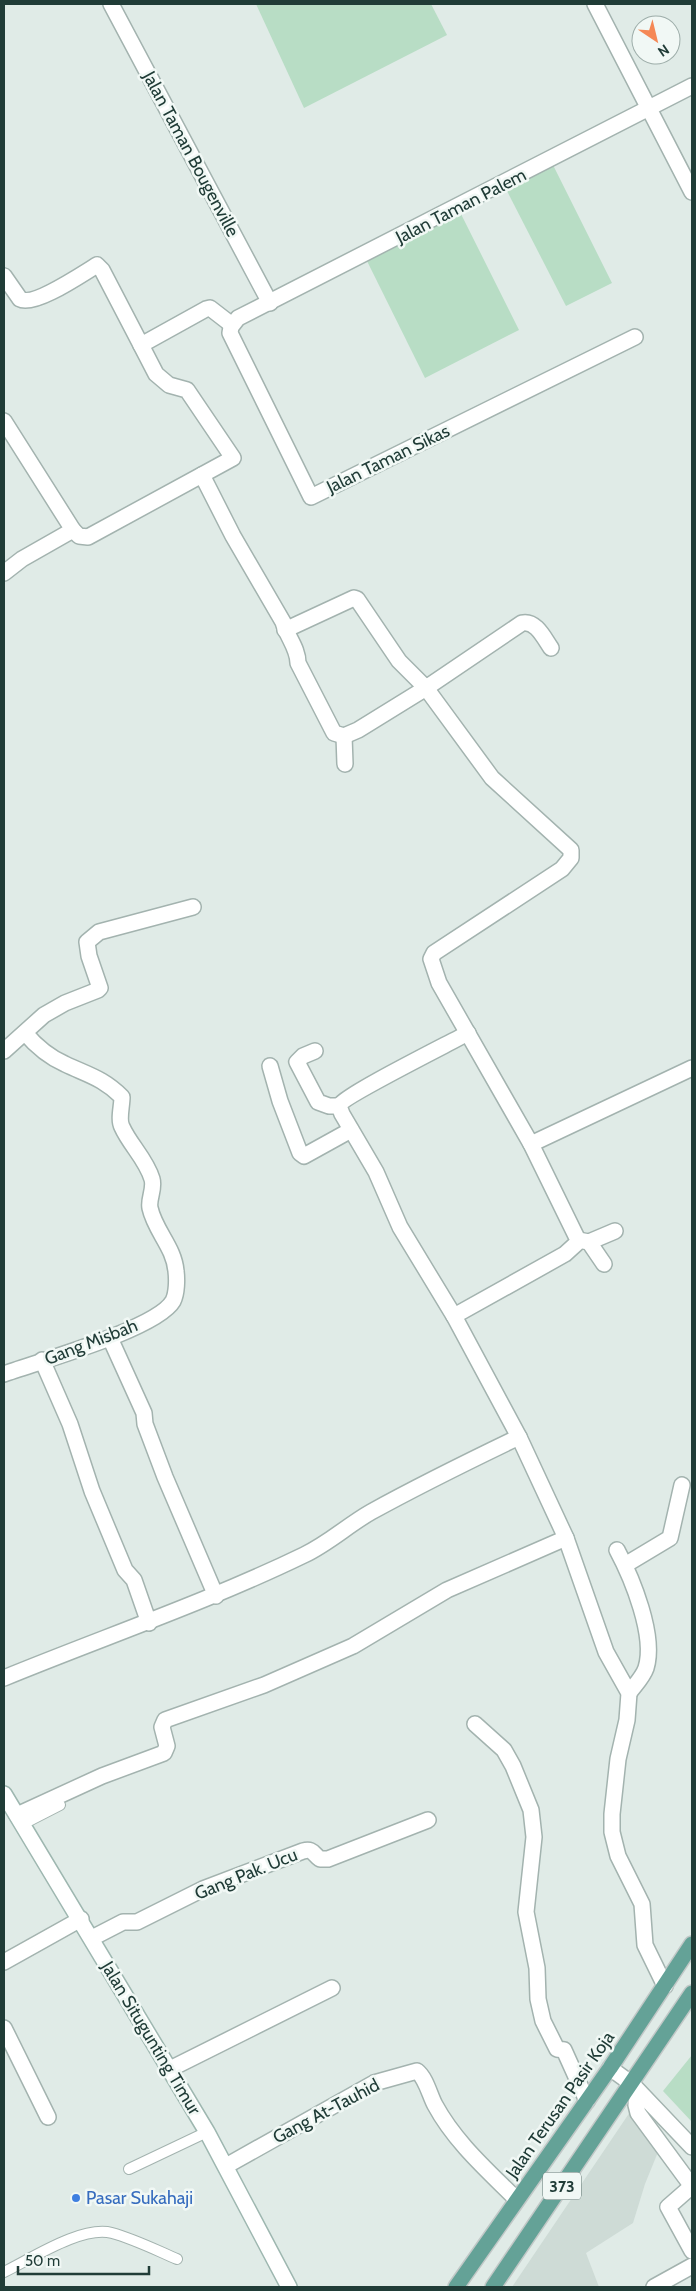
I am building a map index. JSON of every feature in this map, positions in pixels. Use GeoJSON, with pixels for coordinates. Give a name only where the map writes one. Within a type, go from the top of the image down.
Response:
{"type":"FeatureCollection","features":[{"type":"Feature","properties":{"kind":"main road","name":"Jalan Terusan Pasir Koja"},"geometry":{"type":"LineString","coordinates":[[456,2287],[516,2199],[610,2068],[692,1944]]}},
{"type":"Feature","properties":{"kind":"main road","name":"373"},"geometry":{"type":"LineString","coordinates":[[493,2287],[635,2088],[692,1993]]}},
{"type":"Feature","properties":{"kind":"street","name":"Jalan Taman Bougenville"},"geometry":{"type":"LineString","coordinates":[[111,4],[270,303]]}},
{"type":"Feature","properties":{"kind":"street"},"geometry":{"type":"LineString","coordinates":[[595,4],[692,192]]}},
{"type":"Feature","properties":{"kind":"street","name":"Jalan Taman Palem"},"geometry":{"type":"LineString","coordinates":[[232,326],[238,318],[692,86]]}},
{"type":"Feature","properties":{"kind":"street"},"geometry":{"type":"LineString","coordinates":[[4,276],[20,299],[29,302],[97,265],[102,270],[156,374],[169,385],[187,390],[233,458],[88,537],[79,536],[73,530],[4,421]]}},
{"type":"Feature","properties":{"kind":"street"},"geometry":{"type":"LineString","coordinates":[[141,345],[210,308],[232,326]]}},
{"type":"Feature","properties":{"kind":"street","name":"Jalan Taman Sikas"},"geometry":{"type":"LineString","coordinates":[[232,326],[230,333],[232,339],[311,497],[635,337]]}},
{"type":"Feature","properties":{"kind":"street"},"geometry":{"type":"LineString","coordinates":[[202,476],[233,536],[283,622],[298,653],[298,663],[334,733],[344,736],[358,730],[426,688],[522,623],[531,623],[536,626],[551,648]]}},
{"type":"Feature","properties":{"kind":"street"},"geometry":{"type":"LineString","coordinates":[[4,574],[22,559],[73,530]]}},
{"type":"Feature","properties":{"kind":"street"},"geometry":{"type":"LineString","coordinates":[[286,630],[354,598],[357,599],[399,661],[426,688],[492,778],[571,850],[571,858],[562,869],[434,953],[431,961],[439,983],[531,1144],[583,1241],[604,1264]]}},
{"type":"Feature","properties":{"kind":"street"},"geometry":{"type":"LineString","coordinates":[[344,736],[346,764]]}},
{"type":"Feature","properties":{"kind":"street"},"geometry":{"type":"LineString","coordinates":[[4,1051],[44,1015],[65,1003],[100,988],[89,956],[87,942],[91,937],[99,932],[193,907]]}},
{"type":"Feature","properties":{"kind":"street","name":"Gang Misbah"},"geometry":{"type":"LineString","coordinates":[[4,1374],[110,1338],[150,1319],[173,1301],[176,1286],[176,1270],[172,1254],[149,1207],[153,1189],[150,1173],[121,1126],[122,1097],[100,1078],[63,1064],[37,1047],[25,1033]]}},
{"type":"Feature","properties":{"kind":"street"},"geometry":{"type":"LineString","coordinates":[[315,1051],[303,1056],[297,1062],[318,1102],[329,1106],[339,1106],[346,1098],[366,1086],[468,1033]]}},
{"type":"Feature","properties":{"kind":"street"},"geometry":{"type":"LineString","coordinates":[[270,1066],[280,1101],[300,1153],[304,1156],[351,1130]]}},
{"type":"Feature","properties":{"kind":"street"},"geometry":{"type":"LineString","coordinates":[[531,1144],[692,1068]]}},
{"type":"Feature","properties":{"kind":"street"},"geometry":{"type":"LineString","coordinates":[[339,1106],[376,1172],[400,1227],[454,1316],[519,1437],[566,1538],[606,1652],[629,1692]]}},
{"type":"Feature","properties":{"kind":"street"},"geometry":{"type":"LineString","coordinates":[[454,1316],[565,1254],[576,1244],[615,1231]]}},
{"type":"Feature","properties":{"kind":"street"},"geometry":{"type":"LineString","coordinates":[[110,1338],[144,1413],[145,1424],[165,1477],[216,1596]]}},
{"type":"Feature","properties":{"kind":"street"},"geometry":{"type":"LineString","coordinates":[[42,1360],[70,1424],[92,1491],[125,1570],[134,1580],[149,1623]]}},
{"type":"Feature","properties":{"kind":"street"},"geometry":{"type":"LineString","coordinates":[[4,1678],[216,1596],[329,1542],[357,1520],[414,1488],[519,1437]]}},
{"type":"Feature","properties":{"kind":"street"},"geometry":{"type":"LineString","coordinates":[[625,1565],[670,1538],[682,1485]]}},
{"type":"Feature","properties":{"kind":"street"},"geometry":{"type":"LineString","coordinates":[[20,1819],[102,1776],[164,1752],[167,1746],[162,1727],[165,1720],[264,1685],[353,1646],[447,1590],[566,1538]]}},
{"type":"Feature","properties":{"kind":"street"},"geometry":{"type":"LineString","coordinates":[[617,1550],[625,1565],[642,1614],[648,1645],[647,1666],[644,1674],[629,1692],[616,1778],[612,1832],[618,1856],[642,1904],[645,1945],[664,1986]]}},
{"type":"Feature","properties":{"kind":"street"},"geometry":{"type":"LineString","coordinates":[[475,1724],[504,1750],[513,1766],[531,1810],[534,1837],[526,1912],[537,1968],[538,1999],[543,2021],[557,2049],[564,2050],[587,2101]]}},
{"type":"Feature","properties":{"kind":"street","name":"Jalan Situgunting Timur"},"geometry":{"type":"LineString","coordinates":[[4,1794],[81,1919],[207,2132],[289,2287]]}},
{"type":"Feature","properties":{"kind":"street","name":"Gang Pak. Ucu"},"geometry":{"type":"LineString","coordinates":[[92,1938],[123,1922],[138,1922],[203,1889],[308,1849],[320,1859],[328,1859],[428,1820]]}},
{"type":"Feature","properties":{"kind":"street"},"geometry":{"type":"LineString","coordinates":[[4,1962],[81,1919]]}},
{"type":"Feature","properties":{"kind":"street"},"geometry":{"type":"LineString","coordinates":[[170,2069],[332,1988]]}},
{"type":"Feature","properties":{"kind":"street"},"geometry":{"type":"LineString","coordinates":[[4,2028],[48,2118]]}},
{"type":"Feature","properties":{"kind":"street"},"geometry":{"type":"LineString","coordinates":[[610,2068],[635,2088],[692,2147]]}},
{"type":"Feature","properties":{"kind":"street","name":"Gang At-Tauhid"},"geometry":{"type":"LineString","coordinates":[[226,2166],[374,2083],[417,2072],[420,2074],[429,2094],[452,2133],[516,2199]]}},
{"type":"Feature","properties":{"kind":"street"},"geometry":{"type":"LineString","coordinates":[[635,2088],[638,2113],[688,2181],[692,2180]]}},
{"type":"Feature","properties":{"kind":"street"},"geometry":{"type":"LineString","coordinates":[[692,2186],[668,2207],[692,2251]]}},
{"type":"Feature","properties":{"kind":"street"},"geometry":{"type":"LineString","coordinates":[[654,2287],[692,2266]]}},
{"type":"Feature","properties":{"kind":"lane"},"geometry":{"type":"LineString","coordinates":[[20,1819],[60,1805]]}},
{"type":"Feature","properties":{"kind":"lane"},"geometry":{"type":"LineString","coordinates":[[129,2169],[207,2132]]}},
{"type":"Feature","properties":{"kind":"lane"},"geometry":{"type":"LineString","coordinates":[[4,2272],[77,2236],[92,2233],[110,2232],[177,2258]]}},
{"type":"Feature","properties":{"kind":"shaded area"},"geometry":{"type":"Polygon","coordinates":[[[630,2112],[658,2152],[645,2184],[633,2223],[586,2253],[599,2287],[512,2287],[630,2112]]]}},
{"type":"Feature","properties":{"kind":"green space"},"geometry":{"type":"Polygon","coordinates":[[[256,4],[431,4],[447,35],[304,108],[256,4]]]}},
{"type":"Feature","properties":{"kind":"green space"},"geometry":{"type":"Polygon","coordinates":[[[553,165],[612,283],[566,306],[506,189],[553,165]]]}},
{"type":"Feature","properties":{"kind":"green space"},"geometry":{"type":"Polygon","coordinates":[[[460,212],[519,330],[425,378],[366,259],[460,212]]]}},
{"type":"Feature","properties":{"kind":"green space"},"geometry":{"type":"Polygon","coordinates":[[[692,2055],[692,2122],[663,2091],[692,2055]]]}},
{"type":"Feature","properties":{"kind":"place","name":"Pasar Sukahaji"},"geometry":{"type":"Point","coordinates":[76,2198]}}]}
